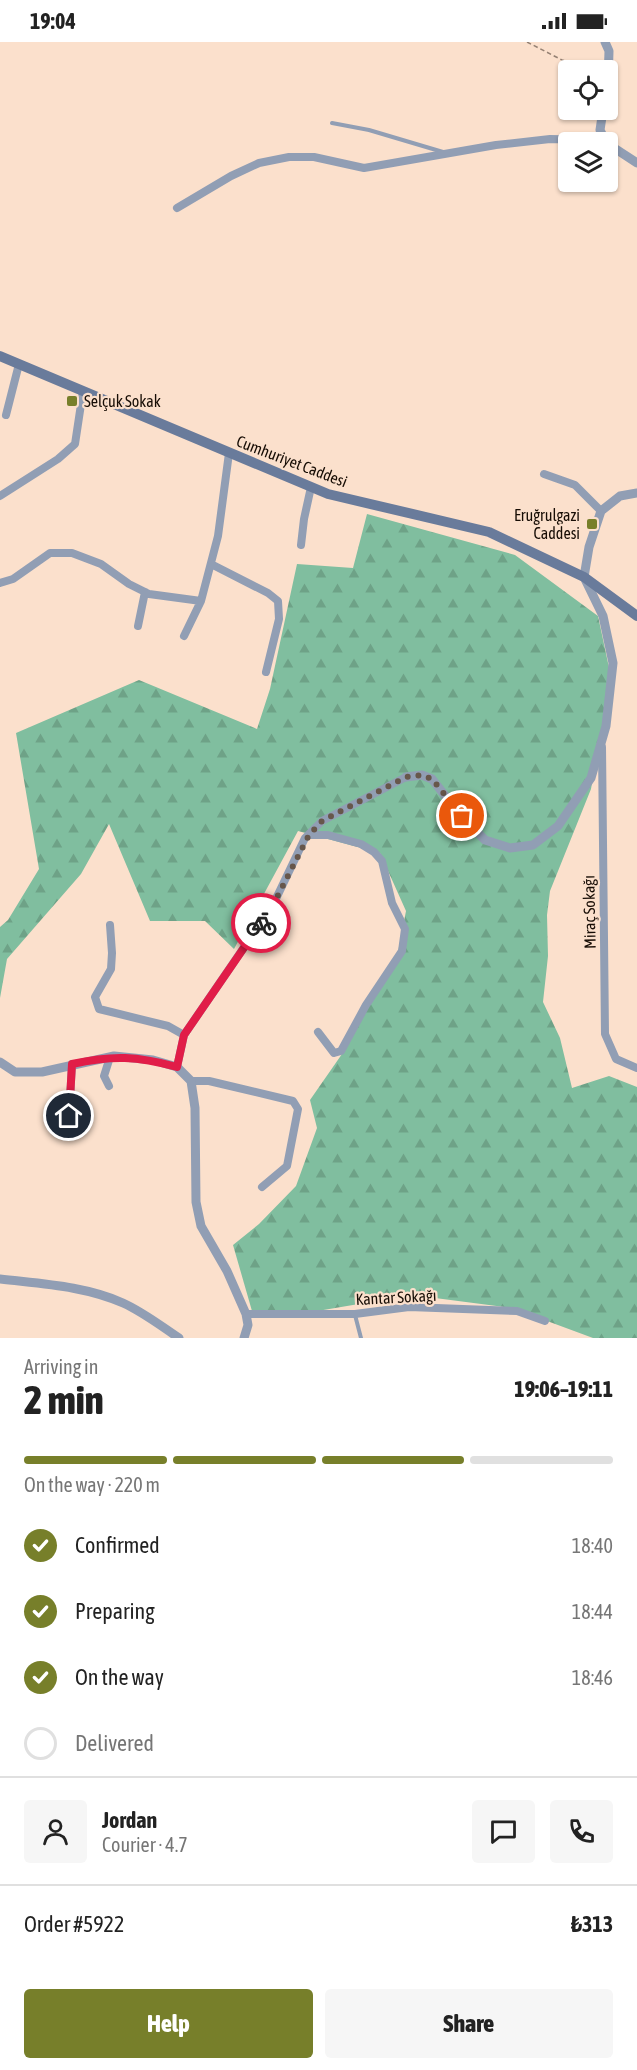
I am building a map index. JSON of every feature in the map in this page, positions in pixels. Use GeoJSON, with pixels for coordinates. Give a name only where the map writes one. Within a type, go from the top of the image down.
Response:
{"type":"FeatureCollection","features":[{"type":"Feature","properties":{"kind":"main road","name":"Cumhuriyet Caddesi"},"geometry":{"type":"LineString","coordinates":[[0,356],[328,494],[489,532],[584,577],[637,616]]}},
{"type":"Feature","properties":{"kind":"street"},"geometry":{"type":"LineString","coordinates":[[605,42],[609,51],[609,60]]}},
{"type":"Feature","properties":{"kind":"street"},"geometry":{"type":"LineString","coordinates":[[177,208],[231,176],[259,163],[314,157],[364,168],[444,153],[558,139]]}},
{"type":"Feature","properties":{"kind":"street"},"geometry":{"type":"LineString","coordinates":[[618,150],[637,163]]}},
{"type":"Feature","properties":{"kind":"street"},"geometry":{"type":"LineString","coordinates":[[6,415],[19,364]]}},
{"type":"Feature","properties":{"kind":"street"},"geometry":{"type":"LineString","coordinates":[[0,496],[58,459],[75,444],[83,391]]}},
{"type":"Feature","properties":{"kind":"street"},"geometry":{"type":"LineString","coordinates":[[184,636],[201,600],[219,536],[229,453]]}},
{"type":"Feature","properties":{"kind":"street"},"geometry":{"type":"LineString","coordinates":[[544,474],[575,485],[600,511]]}},
{"type":"Feature","properties":{"kind":"street"},"geometry":{"type":"LineString","coordinates":[[301,545],[311,487]]}},
{"type":"Feature","properties":{"kind":"street"},"geometry":{"type":"LineString","coordinates":[[177,1067],[184,1035],[273,905],[309,835],[322,821],[406,777],[422,775],[432,779],[485,840],[510,848],[533,845],[558,826],[591,778],[606,726],[613,663],[603,616],[584,577],[589,547],[600,511],[620,496],[637,493]]}},
{"type":"Feature","properties":{"kind":"street"},"geometry":{"type":"LineString","coordinates":[[0,583],[13,579],[50,553],[72,553],[101,564],[129,584],[145,592],[201,600]]}},
{"type":"Feature","properties":{"kind":"street"},"geometry":{"type":"LineString","coordinates":[[212,564],[268,593],[278,601],[279,619],[266,672]]}},
{"type":"Feature","properties":{"kind":"street"},"geometry":{"type":"LineString","coordinates":[[138,626],[145,592]]}},
{"type":"Feature","properties":{"kind":"street","name":"Miraç Sokağı"},"geometry":{"type":"LineString","coordinates":[[602,740],[605,1034],[616,1059],[637,1068]]}},
{"type":"Feature","properties":{"kind":"street"},"geometry":{"type":"LineString","coordinates":[[309,835],[328,835],[361,844],[374,852],[382,861],[392,903],[405,929],[402,951],[366,1005],[341,1051],[334,1053],[318,1032]]}},
{"type":"Feature","properties":{"kind":"street"},"geometry":{"type":"LineString","coordinates":[[110,925],[111,969],[95,997],[99,1009],[168,1026],[184,1035]]}},
{"type":"Feature","properties":{"kind":"street"},"geometry":{"type":"LineString","coordinates":[[109,1086],[104,1076],[110,1057]]}},
{"type":"Feature","properties":{"kind":"street"},"geometry":{"type":"LineString","coordinates":[[0,1062],[15,1072],[42,1072],[110,1057],[153,1060],[177,1067],[191,1081],[195,1108],[196,1202],[201,1226],[227,1271],[246,1314],[248,1325],[244,1338]]}},
{"type":"Feature","properties":{"kind":"street"},"geometry":{"type":"LineString","coordinates":[[69,1116],[72,1064]]}},
{"type":"Feature","properties":{"kind":"street"},"geometry":{"type":"LineString","coordinates":[[191,1081],[209,1081],[293,1101],[298,1108],[286,1166],[262,1187]]}},
{"type":"Feature","properties":{"kind":"street"},"geometry":{"type":"LineString","coordinates":[[0,1279],[85,1290],[106,1296],[142,1313],[179,1338]]}},
{"type":"Feature","properties":{"kind":"street","name":"Kantar Sokağı"},"geometry":{"type":"LineString","coordinates":[[246,1314],[355,1314],[409,1307],[430,1307],[517,1311],[545,1321]]}},
{"type":"Feature","properties":{"kind":"lane"},"geometry":{"type":"LineString","coordinates":[[332,123],[369,130],[444,153]]}},
{"type":"Feature","properties":{"kind":"lane"},"geometry":{"type":"LineString","coordinates":[[355,1314],[361,1338]]}},
{"type":"Feature","properties":{"kind":"path"},"geometry":{"type":"LineString","coordinates":[[527,42],[562,60]]}},
{"type":"Feature","properties":{"kind":"green space"},"geometry":{"type":"Polygon","coordinates":[[[367,514],[515,555],[598,616],[611,677],[591,789],[550,891],[547,915],[548,956],[543,1002],[560,1038],[572,1088],[609,1076],[637,1087],[637,1338],[593,1338],[512,1308],[412,1295],[282,1317],[252,1311],[233,1245],[259,1224],[296,1186],[317,1128],[310,1100],[342,1054],[398,952],[406,911],[380,853],[298,831],[234,949],[205,921],[150,921],[109,824],[81,874],[7,959],[0,998],[0,927],[8,920],[39,869],[16,733],[139,680],[257,729],[270,689],[297,564],[353,568],[367,514]]]}},
{"type":"Feature","properties":{"kind":"way so far"},"geometry":{"type":"LineString","coordinates":[[261,923],[273,905],[306,838],[322,821],[406,777],[422,775],[432,779],[462,816]]}},
{"type":"Feature","properties":{"kind":"place","name":"Selçuk Sokak"},"geometry":{"type":"Point","coordinates":[72,401]}},
{"type":"Feature","properties":{"kind":"place","name":"Eruğrulgazi Caddesi"},"geometry":{"type":"Point","coordinates":[592,524]}},
{"type":"Feature","properties":{"kind":"route"},"geometry":{"type":"LineString","coordinates":[[69,1116],[72,1064],[114,1056],[153,1060],[177,1067],[184,1035],[261,923]]}}]}
